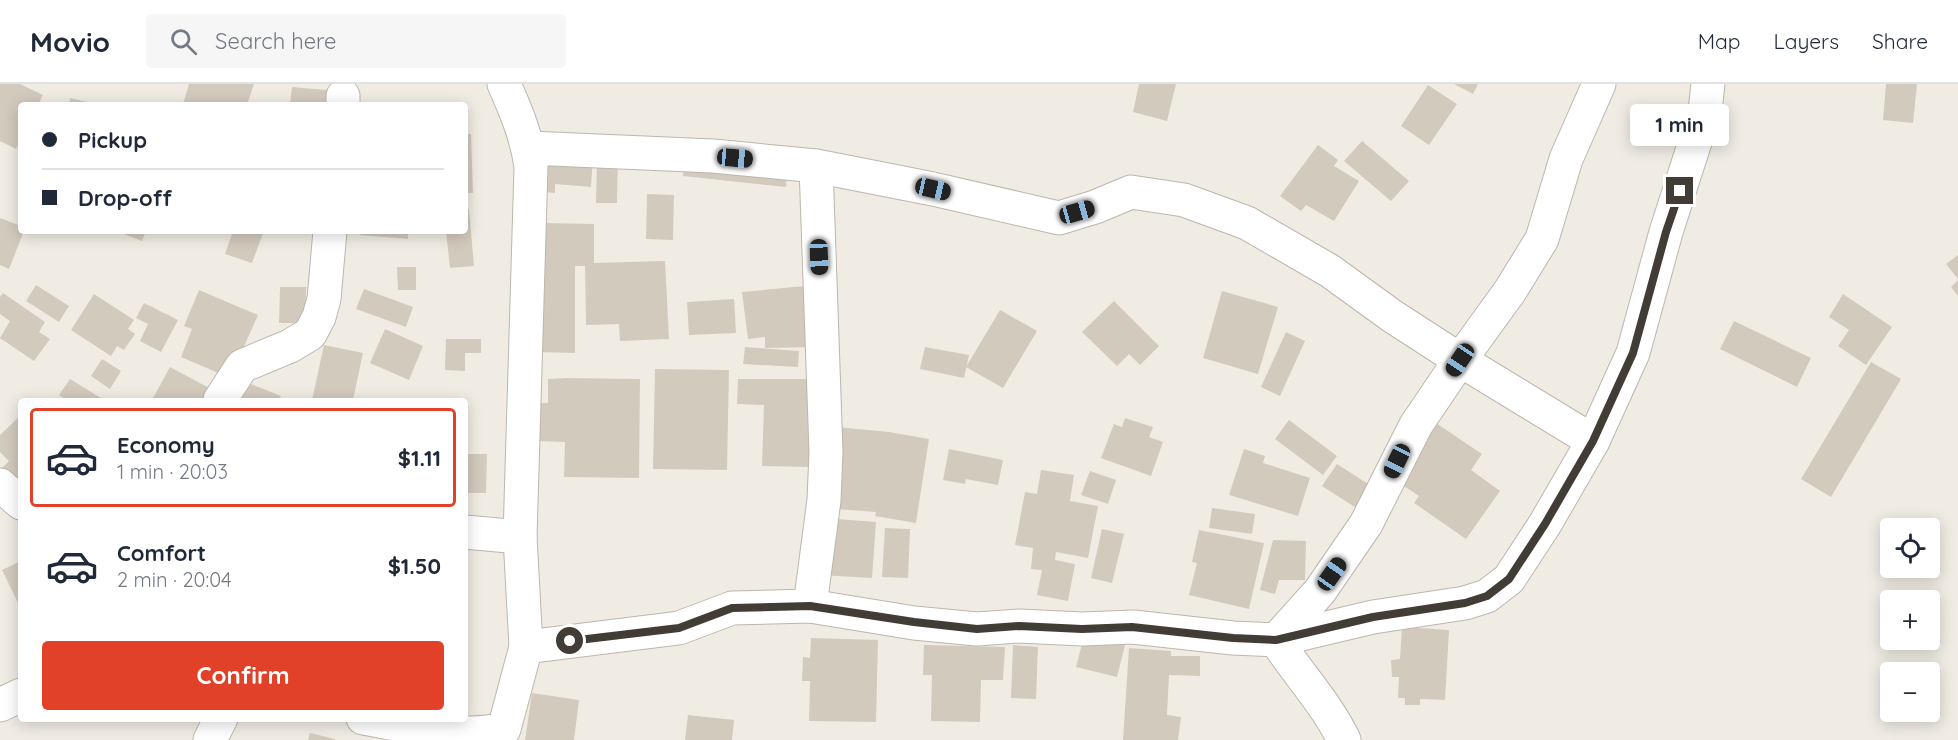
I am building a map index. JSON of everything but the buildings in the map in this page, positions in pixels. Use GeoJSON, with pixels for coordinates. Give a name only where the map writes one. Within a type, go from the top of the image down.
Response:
{"type":"FeatureCollection","features":[{"type":"Feature","properties":{"kind":"street"},"geometry":{"type":"LineString","coordinates":[[387,722],[453,733],[487,734],[504,729],[526,646],[520,537],[530,189],[529,148],[504,84]]}},
{"type":"Feature","properties":{"kind":"street"},"geometry":{"type":"LineString","coordinates":[[1276,640],[1320,591],[1366,524],[1416,425],[1510,291],[1542,239],[1566,159],[1599,84]]}},
{"type":"Feature","properties":{"kind":"street"},"geometry":{"type":"LineString","coordinates":[[526,646],[679,628],[732,608],[810,606],[977,629],[1019,626],[1082,629],[1132,627],[1233,638],[1276,640],[1373,617],[1465,603],[1487,596],[1509,579],[1545,524],[1593,441],[1633,353],[1666,232],[1705,111],[1708,84]]}},
{"type":"Feature","properties":{"kind":"street"},"geometry":{"type":"LineString","coordinates":[[529,148],[713,156],[816,166],[933,189],[1059,218],[1095,207],[1131,192],[1184,200],[1247,222],[1330,271],[1392,316],[1460,360],[1593,441]]}},
{"type":"Feature","properties":{"kind":"street"},"geometry":{"type":"LineString","coordinates":[[810,606],[824,500],[826,453],[816,166]]}},
{"type":"Feature","properties":{"kind":"street"},"geometry":{"type":"LineString","coordinates":[[221,398],[242,366],[290,346],[310,334],[319,317],[324,299],[330,234]]}},
{"type":"Feature","properties":{"kind":"street"},"geometry":{"type":"LineString","coordinates":[[0,485],[18,500]]}},
{"type":"Feature","properties":{"kind":"street"},"geometry":{"type":"LineString","coordinates":[[468,532],[520,537]]}},
{"type":"Feature","properties":{"kind":"street"},"geometry":{"type":"LineString","coordinates":[[1276,640],[1293,667],[1318,696],[1335,721],[1344,740]]}},
{"type":"Feature","properties":{"kind":"street"},"geometry":{"type":"LineString","coordinates":[[0,705],[18,696]]}},
{"type":"Feature","properties":{"kind":"street"},"geometry":{"type":"LineString","coordinates":[[210,740],[219,722]]}},
{"type":"Feature","properties":{"kind":"route"},"geometry":{"type":"LineString","coordinates":[[570,641],[679,628],[732,608],[810,606],[977,629],[1019,626],[1082,629],[1132,627],[1233,638],[1276,640],[1373,617],[1465,603],[1487,596],[1509,579],[1545,524],[1593,441],[1633,353],[1666,232],[1680,191]]}}]}
